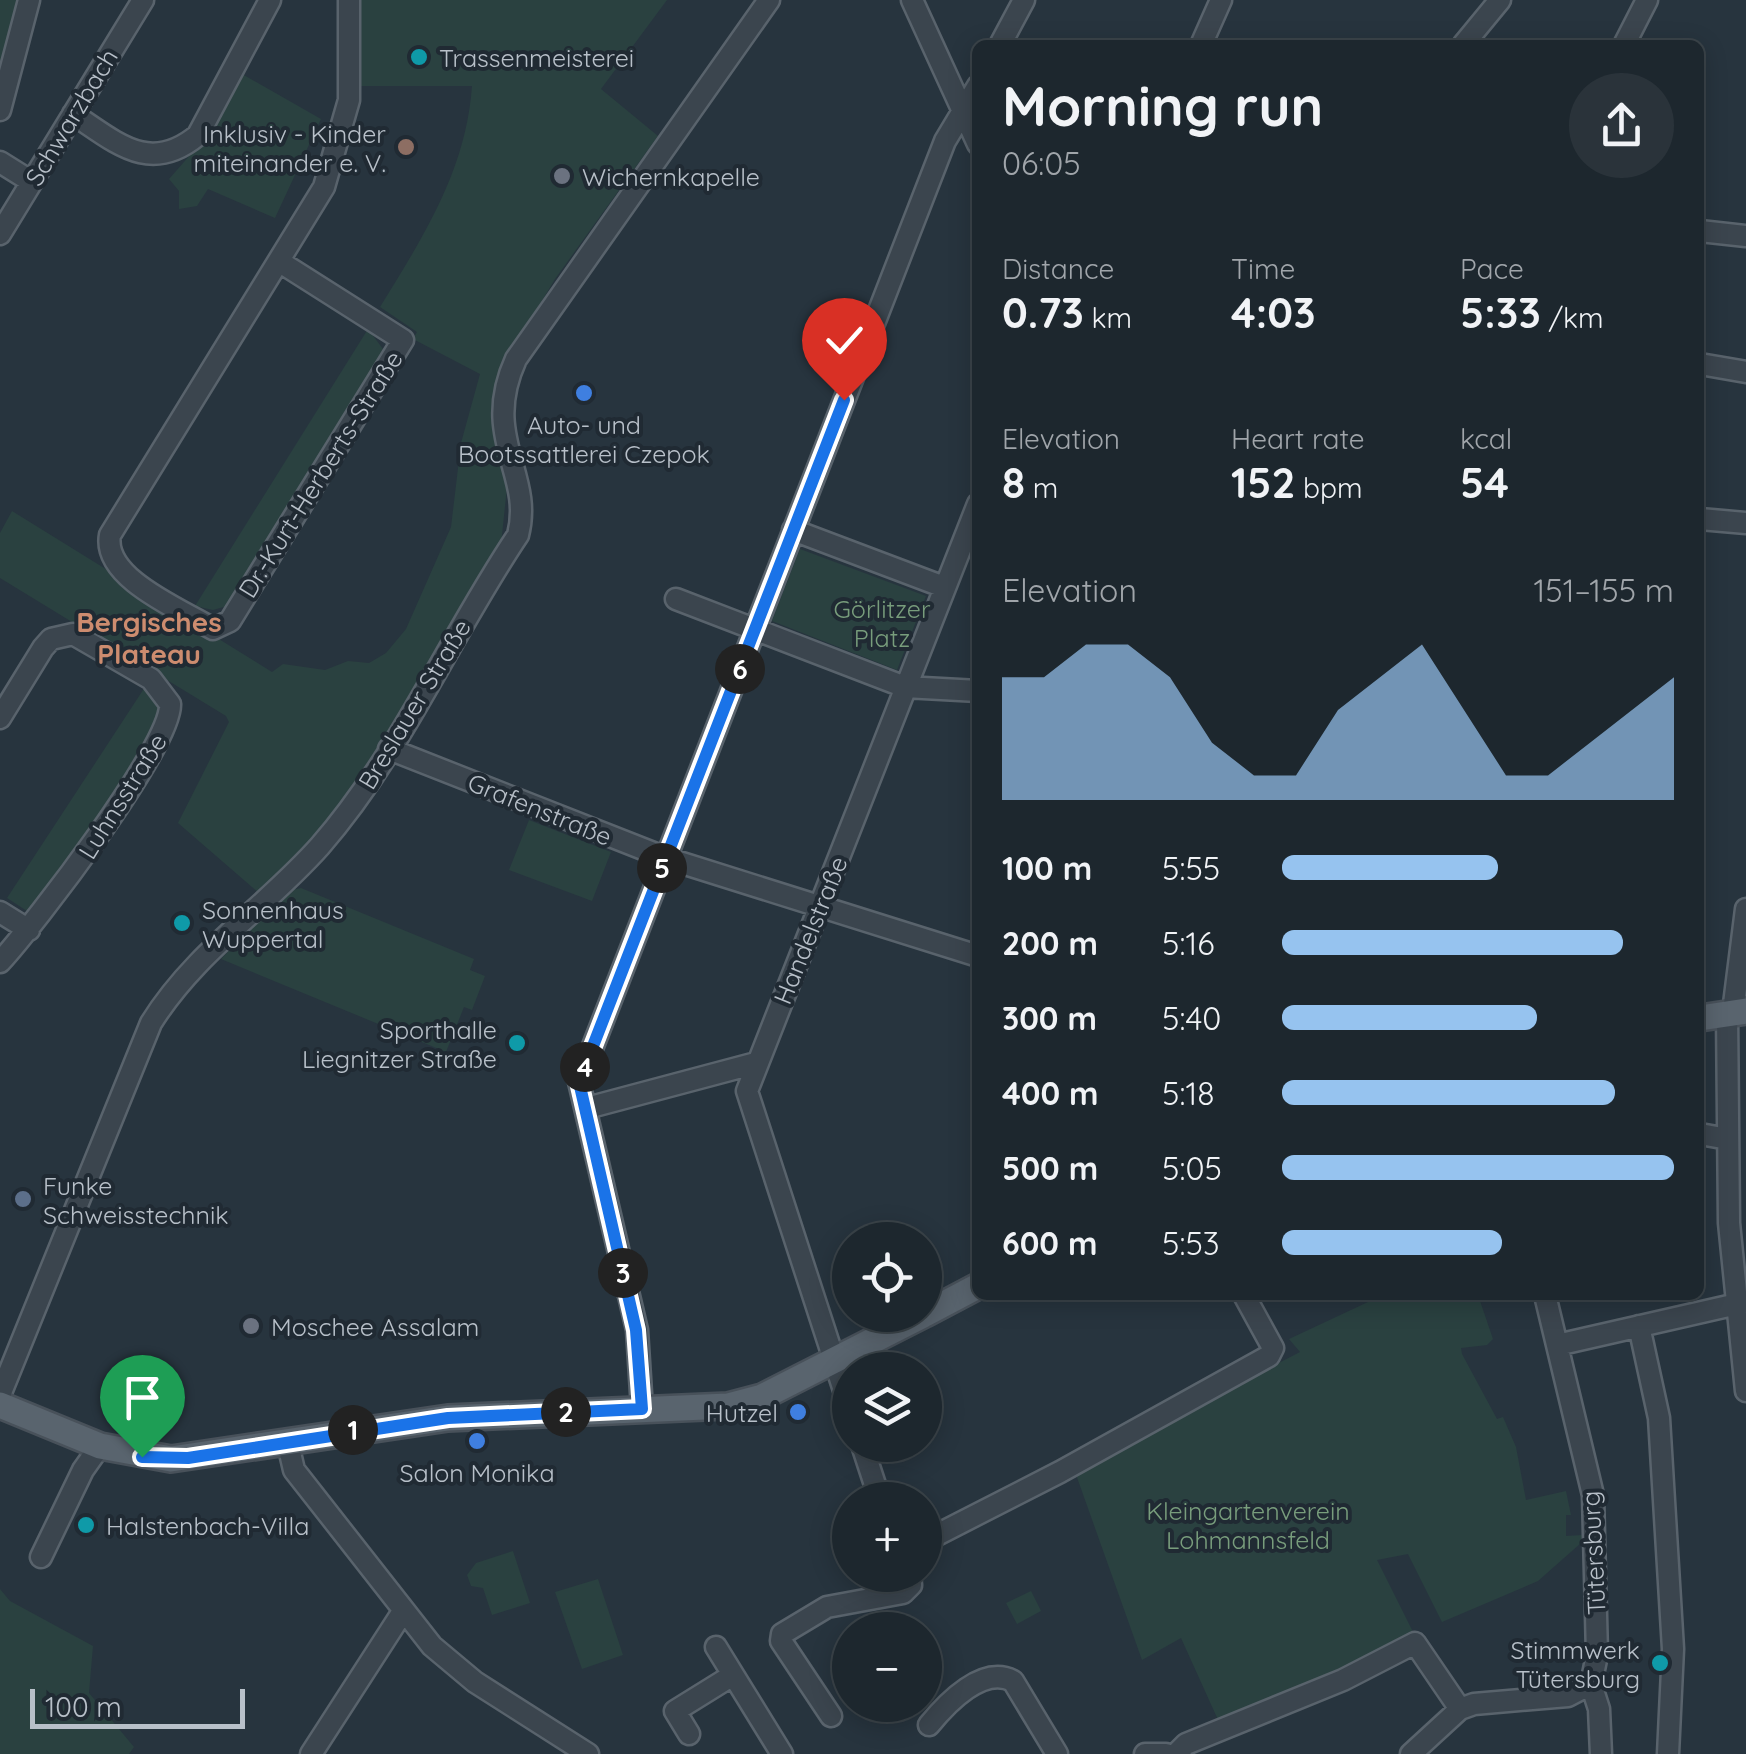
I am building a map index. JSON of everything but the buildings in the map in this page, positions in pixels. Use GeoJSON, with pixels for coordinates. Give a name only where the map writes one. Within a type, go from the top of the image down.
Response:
{"type":"FeatureCollection","features":[{"type":"Feature","properties":{"kind":"main road"},"geometry":{"type":"LineString","coordinates":[[1704,1017],[1735,1012]]}},
{"type":"Feature","properties":{"kind":"main road"},"geometry":{"type":"LineString","coordinates":[[942,1305],[972,1289]]}},
{"type":"Feature","properties":{"kind":"main road"},"geometry":{"type":"LineString","coordinates":[[854,1352],[891,1332]]}},
{"type":"Feature","properties":{"kind":"main road"},"geometry":{"type":"LineString","coordinates":[[0,1406],[100,1446],[171,1459],[448,1418],[739,1404],[832,1363]]}},
{"type":"Feature","properties":{"kind":"street"},"geometry":{"type":"LineString","coordinates":[[0,110],[29,0]]}},
{"type":"Feature","properties":{"kind":"street","name":"Schwarzbach"},"geometry":{"type":"LineString","coordinates":[[0,234],[143,0]]}},
{"type":"Feature","properties":{"kind":"street"},"geometry":{"type":"LineString","coordinates":[[73,114],[139,154],[169,154],[185,146],[198,135],[270,0]]}},
{"type":"Feature","properties":{"kind":"street","name":"Dr.-Kurt-Herberts-Straße"},"geometry":{"type":"LineString","coordinates":[[280,262],[403,340],[230,620],[213,629],[119,571],[108,548],[126,507],[324,187],[351,88],[349,0]]}},
{"type":"Feature","properties":{"kind":"street","name":"Breslauer Straße"},"geometry":{"type":"LineString","coordinates":[[0,1395],[151,1022],[169,994],[202,958],[320,846],[390,749],[518,535],[521,514],[500,414],[506,381],[516,359],[768,0]]}},
{"type":"Feature","properties":{"kind":"street"},"geometry":{"type":"LineString","coordinates":[[912,0],[972,132]]}},
{"type":"Feature","properties":{"kind":"street"},"geometry":{"type":"LineString","coordinates":[[1003,40],[1024,0]]}},
{"type":"Feature","properties":{"kind":"street"},"geometry":{"type":"LineString","coordinates":[[1203,40],[1221,0]]}},
{"type":"Feature","properties":{"kind":"street"},"geometry":{"type":"LineString","coordinates":[[1467,40],[1500,0]]}},
{"type":"Feature","properties":{"kind":"street"},"geometry":{"type":"LineString","coordinates":[[1627,40],[1647,0]]}},
{"type":"Feature","properties":{"kind":"street"},"geometry":{"type":"LineString","coordinates":[[642,1409],[639,1342],[579,1082],[945,141],[972,97]]}},
{"type":"Feature","properties":{"kind":"street"},"geometry":{"type":"LineString","coordinates":[[0,162],[32,182]]}},
{"type":"Feature","properties":{"kind":"street"},"geometry":{"type":"LineString","coordinates":[[1704,231],[1746,236]]}},
{"type":"Feature","properties":{"kind":"street"},"geometry":{"type":"LineString","coordinates":[[1704,365],[1746,372]]}},
{"type":"Feature","properties":{"kind":"street","name":"Handelstraße"},"geometry":{"type":"LineString","coordinates":[[834,1352],[748,1091],[972,519]]}},
{"type":"Feature","properties":{"kind":"street"},"geometry":{"type":"LineString","coordinates":[[1704,520],[1746,523]]}},
{"type":"Feature","properties":{"kind":"street"},"geometry":{"type":"LineString","coordinates":[[793,530],[944,587]]}},
{"type":"Feature","properties":{"kind":"street"},"geometry":{"type":"LineString","coordinates":[[676,599],[905,687],[972,691]]}},
{"type":"Feature","properties":{"kind":"street","name":"Luhnsstraße"},"geometry":{"type":"LineString","coordinates":[[0,718],[43,648],[51,640],[73,634],[151,679],[170,704],[165,729],[82,859],[0,962]]}},
{"type":"Feature","properties":{"kind":"street","name":"Grafenstraße"},"geometry":{"type":"LineString","coordinates":[[390,749],[666,858],[972,954]]}},
{"type":"Feature","properties":{"kind":"street"},"geometry":{"type":"LineString","coordinates":[[1746,909],[1728,1139],[1729,1223],[1741,1302],[1746,1392]]}},
{"type":"Feature","properties":{"kind":"street"},"geometry":{"type":"LineString","coordinates":[[0,912],[29,930]]}},
{"type":"Feature","properties":{"kind":"street"},"geometry":{"type":"LineString","coordinates":[[586,1108],[756,1064]]}},
{"type":"Feature","properties":{"kind":"street"},"geometry":{"type":"LineString","coordinates":[[1704,1135],[1728,1139]]}},
{"type":"Feature","properties":{"kind":"street"},"geometry":{"type":"LineString","coordinates":[[942,1531],[1060,1472],[1269,1356],[1273,1348],[1247,1300]]}},
{"type":"Feature","properties":{"kind":"street","name":"Tütersburg"},"geometry":{"type":"LineString","coordinates":[[1546,1300],[1593,1495],[1597,1655],[1591,1684],[1598,1709],[1601,1754]]}},
{"type":"Feature","properties":{"kind":"street"},"geometry":{"type":"LineString","coordinates":[[1557,1345],[1741,1302]]}},
{"type":"Feature","properties":{"kind":"street"},"geometry":{"type":"LineString","coordinates":[[1639,1326],[1659,1418],[1673,1649],[1668,1754]]}},
{"type":"Feature","properties":{"kind":"street"},"geometry":{"type":"LineString","coordinates":[[287,1440],[294,1470],[402,1613],[451,1665],[581,1752]]}},
{"type":"Feature","properties":{"kind":"street"},"geometry":{"type":"LineString","coordinates":[[41,1557],[83,1470],[100,1446]]}},
{"type":"Feature","properties":{"kind":"street"},"geometry":{"type":"LineString","coordinates":[[832,1716],[781,1640],[782,1634],[827,1606],[898,1592]]}},
{"type":"Feature","properties":{"kind":"street"},"geometry":{"type":"LineString","coordinates":[[311,1754],[402,1613]]}},
{"type":"Feature","properties":{"kind":"street"},"geometry":{"type":"LineString","coordinates":[[1176,1754],[1186,1744],[1342,1680],[1415,1642],[1460,1710]]}},
{"type":"Feature","properties":{"kind":"street"},"geometry":{"type":"LineString","coordinates":[[716,1647],[782,1754]]}},
{"type":"Feature","properties":{"kind":"street"},"geometry":{"type":"LineString","coordinates":[[688,1734],[675,1711],[733,1676]]}},
{"type":"Feature","properties":{"kind":"street"},"geometry":{"type":"LineString","coordinates":[[930,1725],[947,1702],[985,1680],[1005,1677],[1014,1682],[1057,1754]]}},
{"type":"Feature","properties":{"kind":"street"},"geometry":{"type":"LineString","coordinates":[[1411,1754],[1460,1710],[1474,1704],[1568,1696],[1591,1684]]}},
{"type":"Feature","properties":{"kind":"street"},"geometry":{"type":"LineString","coordinates":[[1145,1754],[1166,1754]]}},
{"type":"Feature","properties":{"kind":"green space"},"geometry":{"type":"Polygon","coordinates":[[[0,0],[20,0],[0,64],[0,0]]]}},
{"type":"Feature","properties":{"kind":"green space"},"geometry":{"type":"Polygon","coordinates":[[[355,0],[667,0],[601,89],[658,136],[555,279],[500,371],[491,416],[507,487],[501,545],[373,763],[304,851],[259,893],[178,823],[229,722],[226,716],[0,578],[0,533],[12,511],[272,672],[283,664],[325,670],[348,661],[369,663],[386,653],[406,629],[451,527],[461,443],[480,374],[413,339],[417,332],[380,307],[426,229],[452,175],[472,86],[360,86],[355,0]]]}},
{"type":"Feature","properties":{"kind":"green space"},"geometry":{"type":"Polygon","coordinates":[[[242,74],[321,119],[275,218],[208,189],[197,206],[179,209],[179,191],[169,179],[213,129],[242,74]]]}},
{"type":"Feature","properties":{"kind":"green space"},"geometry":{"type":"Polygon","coordinates":[[[368,329],[386,353],[234,604],[213,610],[195,606],[368,329]]]}},
{"type":"Feature","properties":{"kind":"green space","name":"Görlitzer Platz"},"geometry":{"type":"Polygon","coordinates":[[[800,549],[926,596],[897,670],[772,621],[800,549]]]}},
{"type":"Feature","properties":{"kind":"green space"},"geometry":{"type":"Polygon","coordinates":[[[145,687],[159,710],[159,725],[78,855],[30,913],[7,898],[145,687]]]}},
{"type":"Feature","properties":{"kind":"green space"},"geometry":{"type":"Polygon","coordinates":[[[529,820],[611,852],[592,901],[509,870],[529,820]]]}},
{"type":"Feature","properties":{"kind":"green space"},"geometry":{"type":"Polygon","coordinates":[[[301,888],[474,959],[470,970],[485,976],[472,1010],[464,1007],[446,1052],[221,959],[287,891],[301,888]]]}},
{"type":"Feature","properties":{"kind":"green space","name":"Kleingartenverein Lohmannsfeld"},"geometry":{"type":"Polygon","coordinates":[[[1372,1300],[1480,1300],[1493,1339],[1487,1345],[1461,1348],[1462,1354],[1497,1419],[1503,1417],[1516,1447],[1526,1500],[1566,1491],[1571,1515],[1566,1515],[1566,1536],[1582,1535],[1581,1543],[1538,1581],[1442,1622],[1408,1554],[1377,1560],[1416,1638],[1219,1722],[1181,1638],[1142,1660],[1074,1469],[1300,1352],[1289,1339],[1372,1300]]]}},
{"type":"Feature","properties":{"kind":"green space"},"geometry":{"type":"Polygon","coordinates":[[[513,1551],[530,1603],[492,1615],[483,1588],[471,1586],[467,1575],[476,1563],[513,1551]]]}},
{"type":"Feature","properties":{"kind":"green space"},"geometry":{"type":"Polygon","coordinates":[[[598,1579],[623,1655],[582,1669],[555,1592],[598,1579]]]}},
{"type":"Feature","properties":{"kind":"green space"},"geometry":{"type":"Polygon","coordinates":[[[0,1589],[10,1601],[93,1646],[89,1693],[134,1747],[129,1754],[0,1754],[0,1589]]]}},
{"type":"Feature","properties":{"kind":"green space"},"geometry":{"type":"Polygon","coordinates":[[[1031,1591],[1041,1611],[1017,1624],[1006,1603],[1031,1591]]]}},
{"type":"Feature","properties":{"kind":"place","name":"Trassenmeisterei"},"geometry":{"type":"Point","coordinates":[419,57]}},
{"type":"Feature","properties":{"kind":"place","name":"Inklusiv - Kinder miteinander e. V."},"geometry":{"type":"Point","coordinates":[406,147]}},
{"type":"Feature","properties":{"kind":"place","name":"Wichernkapelle"},"geometry":{"type":"Point","coordinates":[562,176]}},
{"type":"Feature","properties":{"kind":"place","name":"Auto- und Bootssattlerei Czepok"},"geometry":{"type":"Point","coordinates":[584,393]}},
{"type":"Feature","properties":{"kind":"place","name":"Sonnenhaus Wuppertal"},"geometry":{"type":"Point","coordinates":[182,923]}},
{"type":"Feature","properties":{"kind":"place","name":"Sporthalle Liegnitzer Straße"},"geometry":{"type":"Point","coordinates":[517,1043]}},
{"type":"Feature","properties":{"kind":"place","name":"Funke Schweisstechnik"},"geometry":{"type":"Point","coordinates":[23,1199]}},
{"type":"Feature","properties":{"kind":"place","name":"Moschee Assalam"},"geometry":{"type":"Point","coordinates":[251,1326]}},
{"type":"Feature","properties":{"kind":"place","name":"Hutzel"},"geometry":{"type":"Point","coordinates":[798,1412]}},
{"type":"Feature","properties":{"kind":"place","name":"Salon Monika"},"geometry":{"type":"Point","coordinates":[477,1441]}},
{"type":"Feature","properties":{"kind":"place","name":"Halstenbach-Villa"},"geometry":{"type":"Point","coordinates":[86,1525]}},
{"type":"Feature","properties":{"kind":"place","name":"Stimmwerk Tütersburg"},"geometry":{"type":"Point","coordinates":[1660,1663]}},
{"type":"Feature","properties":{"kind":"district","name":"Bergisches Plateau"},"geometry":{"type":"Point","coordinates":[149,637]}},
{"type":"Feature","properties":{"kind":"route"},"geometry":{"type":"LineString","coordinates":[[142,1457],[188,1458],[448,1418],[642,1409],[641,1354],[579,1082],[844,400]]}}]}
